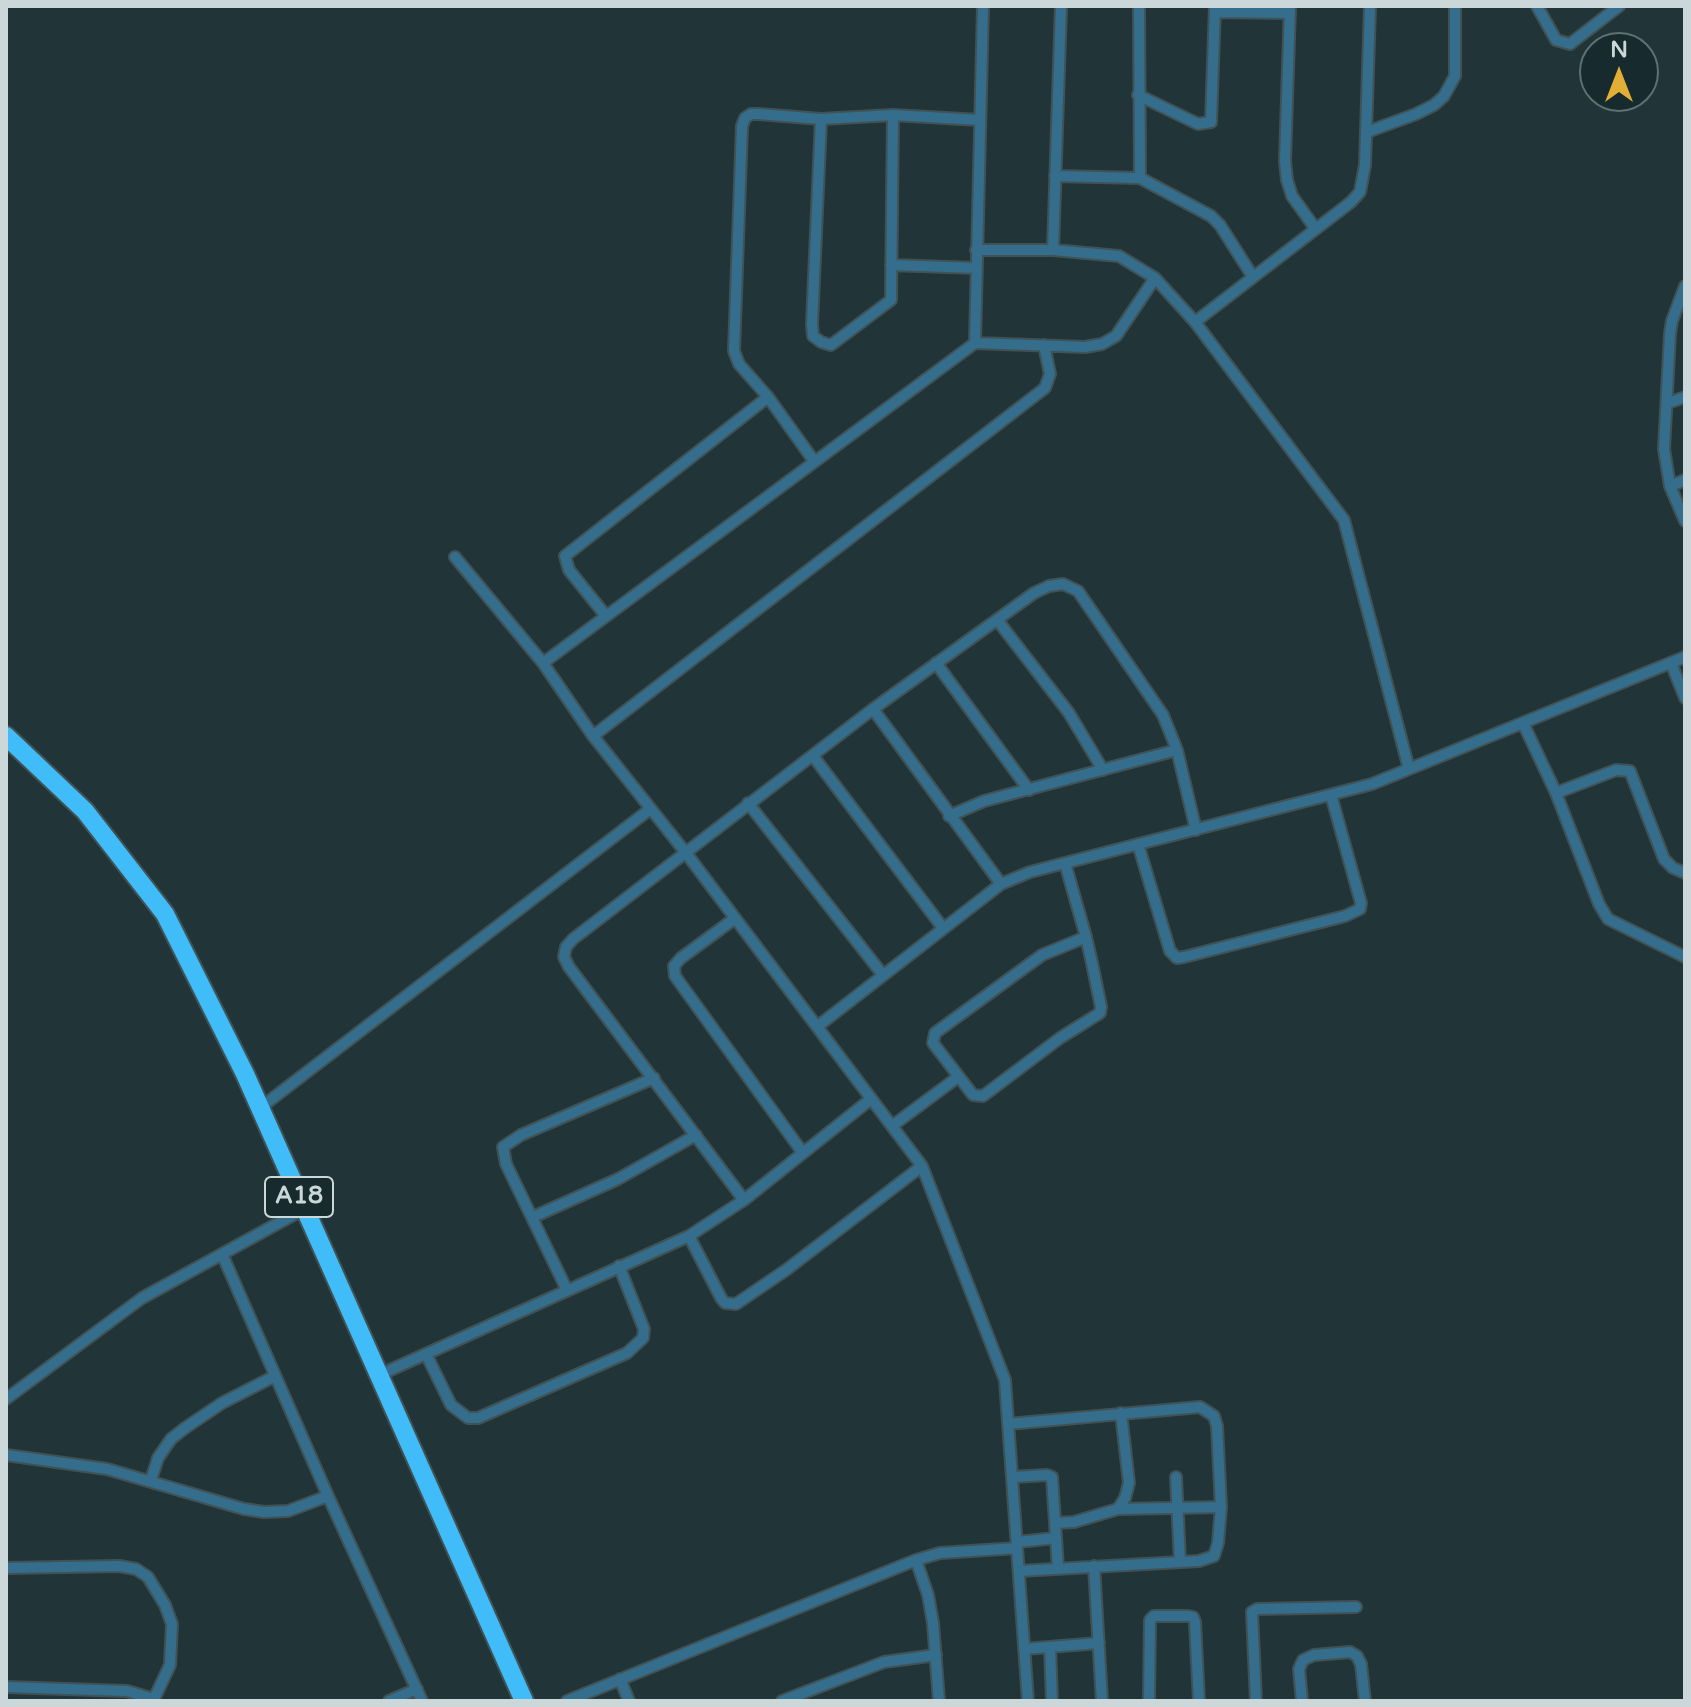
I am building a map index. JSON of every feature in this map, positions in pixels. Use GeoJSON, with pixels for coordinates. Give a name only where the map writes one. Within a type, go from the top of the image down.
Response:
{"type":"FeatureCollection","features":[{"type":"Feature","properties":{"kind":"highway","name":"A18"},"geometry":{"type":"LineString","coordinates":[[6,736],[85,811],[165,914],[260,1108],[524,1701]]}},
{"type":"Feature","properties":{"kind":"street"},"geometry":{"type":"LineString","coordinates":[[975,343],[983,6]]}},
{"type":"Feature","properties":{"kind":"street"},"geometry":{"type":"LineString","coordinates":[[1053,250],[1061,6]]}},
{"type":"Feature","properties":{"kind":"street"},"geometry":{"type":"LineString","coordinates":[[1139,6],[1140,178]]}},
{"type":"Feature","properties":{"kind":"street"},"geometry":{"type":"LineString","coordinates":[[1195,322],[1360,192],[1364,181],[1367,132],[1370,6]]}},
{"type":"Feature","properties":{"kind":"street"},"geometry":{"type":"LineString","coordinates":[[1367,132],[1434,105],[1444,96],[1455,76],[1455,6]]}},
{"type":"Feature","properties":{"kind":"street"},"geometry":{"type":"LineString","coordinates":[[1537,6],[1556,40],[1570,44],[1619,6]]}},
{"type":"Feature","properties":{"kind":"street"},"geometry":{"type":"LineString","coordinates":[[1138,95],[1198,124],[1211,122],[1215,9],[1290,10],[1287,180],[1292,196],[1315,228]]}},
{"type":"Feature","properties":{"kind":"street"},"geometry":{"type":"LineString","coordinates":[[814,461],[768,397],[739,364],[734,351],[742,126],[745,118],[751,114],[821,119],[893,115],[980,120]]}},
{"type":"Feature","properties":{"kind":"street"},"geometry":{"type":"LineString","coordinates":[[821,119],[812,324],[813,336],[831,345],[891,300],[893,115]]}},
{"type":"Feature","properties":{"kind":"street"},"geometry":{"type":"LineString","coordinates":[[1055,176],[1140,178],[1211,216],[1253,277]]}},
{"type":"Feature","properties":{"kind":"street"},"geometry":{"type":"LineString","coordinates":[[976,250],[1053,250],[1119,256],[1155,278],[1195,322],[1344,520],[1409,769]]}},
{"type":"Feature","properties":{"kind":"street"},"geometry":{"type":"LineString","coordinates":[[891,265],[976,268]]}},
{"type":"Feature","properties":{"kind":"street"},"geometry":{"type":"LineString","coordinates":[[543,663],[975,343],[1085,347],[1102,344],[1116,336],[1155,278]]}},
{"type":"Feature","properties":{"kind":"street"},"geometry":{"type":"LineString","coordinates":[[1685,286],[1672,321],[1664,449],[1670,486],[1685,521]]}},
{"type":"Feature","properties":{"kind":"street"},"geometry":{"type":"LineString","coordinates":[[593,736],[1045,388],[1050,374],[1044,345]]}},
{"type":"Feature","properties":{"kind":"street"},"geometry":{"type":"LineString","coordinates":[[606,616],[569,570],[565,556],[768,397]]}},
{"type":"Feature","properties":{"kind":"street"},"geometry":{"type":"LineString","coordinates":[[1668,403],[1685,397]]}},
{"type":"Feature","properties":{"kind":"street"},"geometry":{"type":"LineString","coordinates":[[1670,486],[1685,480]]}},
{"type":"Feature","properties":{"kind":"street"},"geometry":{"type":"LineString","coordinates":[[455,557],[543,663],[593,736],[686,853],[922,1166],[1005,1380],[1028,1701]]}},
{"type":"Feature","properties":{"kind":"street"},"geometry":{"type":"LineString","coordinates":[[744,1200],[569,967],[564,957],[566,947],[573,939],[873,709],[1034,593],[1049,586],[1063,584],[1078,591],[1163,715],[1177,750],[1196,830]]}},
{"type":"Feature","properties":{"kind":"street"},"geometry":{"type":"LineString","coordinates":[[998,621],[1069,713],[1103,770]]}},
{"type":"Feature","properties":{"kind":"street"},"geometry":{"type":"LineString","coordinates":[[818,1026],[1001,884],[1030,872],[1372,784],[1685,657]]}},
{"type":"Feature","properties":{"kind":"street"},"geometry":{"type":"LineString","coordinates":[[936,663],[1029,790]]}},
{"type":"Feature","properties":{"kind":"street"},"geometry":{"type":"LineString","coordinates":[[1671,663],[1685,698]]}},
{"type":"Feature","properties":{"kind":"street"},"geometry":{"type":"LineString","coordinates":[[873,709],[1001,884]]}},
{"type":"Feature","properties":{"kind":"street"},"geometry":{"type":"LineString","coordinates":[[1523,723],[1556,793],[1599,904],[1608,919],[1685,957]]}},
{"type":"Feature","properties":{"kind":"street"},"geometry":{"type":"LineString","coordinates":[[949,816],[984,801],[1177,750]]}},
{"type":"Feature","properties":{"kind":"street"},"geometry":{"type":"LineString","coordinates":[[813,756],[943,928]]}},
{"type":"Feature","properties":{"kind":"street"},"geometry":{"type":"LineString","coordinates":[[1556,793],[1616,770],[1630,771],[1664,859],[1673,868],[1685,873]]}},
{"type":"Feature","properties":{"kind":"street"},"geometry":{"type":"LineString","coordinates":[[1138,844],[1170,951],[1177,958],[1184,957],[1345,916],[1360,909],[1361,903],[1331,795]]}},
{"type":"Feature","properties":{"kind":"street"},"geometry":{"type":"LineString","coordinates":[[748,803],[883,975]]}},
{"type":"Feature","properties":{"kind":"street"},"geometry":{"type":"LineString","coordinates":[[260,1108],[649,810]]}},
{"type":"Feature","properties":{"kind":"street"},"geometry":{"type":"LineString","coordinates":[[1065,863],[1086,937],[1101,1007],[1097,1016],[1060,1038],[983,1096],[973,1095],[933,1043],[935,1033],[1042,955],[1086,937]]}},
{"type":"Feature","properties":{"kind":"street"},"geometry":{"type":"LineString","coordinates":[[734,919],[681,958],[674,966],[675,976],[803,1153]]}},
{"type":"Feature","properties":{"kind":"street"},"geometry":{"type":"LineString","coordinates":[[892,1126],[958,1077]]}},
{"type":"Feature","properties":{"kind":"street"},"geometry":{"type":"LineString","coordinates":[[567,1290],[506,1164],[503,1147],[521,1135],[654,1078]]}},
{"type":"Feature","properties":{"kind":"street"},"geometry":{"type":"LineString","coordinates":[[379,1375],[689,1236],[744,1200],[871,1099]]}},
{"type":"Feature","properties":{"kind":"street"},"geometry":{"type":"LineString","coordinates":[[533,1217],[618,1179],[696,1135]]}},
{"type":"Feature","properties":{"kind":"street"},"geometry":{"type":"LineString","coordinates":[[689,1236],[721,1298],[725,1303],[736,1304],[786,1270],[922,1166]]}},
{"type":"Feature","properties":{"kind":"street"},"geometry":{"type":"LineString","coordinates":[[6,1399],[142,1298],[304,1209]]}},
{"type":"Feature","properties":{"kind":"street"},"geometry":{"type":"LineString","coordinates":[[222,1254],[422,1701]]}},
{"type":"Feature","properties":{"kind":"street"},"geometry":{"type":"LineString","coordinates":[[426,1354],[451,1405],[460,1415],[478,1418],[627,1353],[643,1338],[644,1329],[619,1266]]}},
{"type":"Feature","properties":{"kind":"street"},"geometry":{"type":"LineString","coordinates":[[151,1480],[158,1458],[178,1433],[222,1403],[275,1376]]}},
{"type":"Feature","properties":{"kind":"street"},"geometry":{"type":"LineString","coordinates":[[1008,1424],[1200,1407],[1214,1416],[1217,1426],[1221,1507],[1214,1556],[1199,1561],[1019,1571]]}},
{"type":"Feature","properties":{"kind":"street"},"geometry":{"type":"LineString","coordinates":[[1118,1509],[1129,1483],[1121,1413]]}},
{"type":"Feature","properties":{"kind":"street"},"geometry":{"type":"LineString","coordinates":[[6,1455],[107,1469],[264,1512],[288,1511],[328,1496]]}},
{"type":"Feature","properties":{"kind":"street"},"geometry":{"type":"LineString","coordinates":[[1012,1477],[1052,1477],[1058,1568]]}},
{"type":"Feature","properties":{"kind":"street"},"geometry":{"type":"LineString","coordinates":[[1176,1477],[1180,1562]]}},
{"type":"Feature","properties":{"kind":"street"},"geometry":{"type":"LineString","coordinates":[[1056,1523],[1074,1522],[1118,1509],[1221,1507]]}},
{"type":"Feature","properties":{"kind":"street"},"geometry":{"type":"LineString","coordinates":[[567,1701],[916,1560],[940,1553],[1056,1538]]}},
{"type":"Feature","properties":{"kind":"street"},"geometry":{"type":"LineString","coordinates":[[916,1560],[928,1595],[939,1701]]}},
{"type":"Feature","properties":{"kind":"street"},"geometry":{"type":"LineString","coordinates":[[6,1568],[119,1566],[136,1569],[148,1577],[165,1605],[172,1624],[170,1665],[154,1700],[127,1691],[93,1688],[6,1687]]}},
{"type":"Feature","properties":{"kind":"street"},"geometry":{"type":"LineString","coordinates":[[1094,1566],[1102,1701]]}},
{"type":"Feature","properties":{"kind":"street"},"geometry":{"type":"LineString","coordinates":[[1256,1701],[1252,1612],[1282,1608],[1356,1607]]}},
{"type":"Feature","properties":{"kind":"street"},"geometry":{"type":"LineString","coordinates":[[1149,1701],[1150,1620],[1154,1616],[1193,1617],[1199,1701]]}},
{"type":"Feature","properties":{"kind":"street"},"geometry":{"type":"LineString","coordinates":[[1024,1649],[1099,1643]]}},
{"type":"Feature","properties":{"kind":"street"},"geometry":{"type":"LineString","coordinates":[[1050,1647],[1052,1701]]}},
{"type":"Feature","properties":{"kind":"street"},"geometry":{"type":"LineString","coordinates":[[1302,1701],[1299,1669],[1303,1660],[1314,1655],[1350,1652],[1357,1656],[1361,1664],[1365,1701]]}},
{"type":"Feature","properties":{"kind":"street"},"geometry":{"type":"LineString","coordinates":[[782,1701],[872,1666],[936,1655]]}},
{"type":"Feature","properties":{"kind":"street"},"geometry":{"type":"LineString","coordinates":[[620,1679],[629,1701]]}},
{"type":"Feature","properties":{"kind":"street"},"geometry":{"type":"LineString","coordinates":[[389,1701],[417,1689]]}}]}
